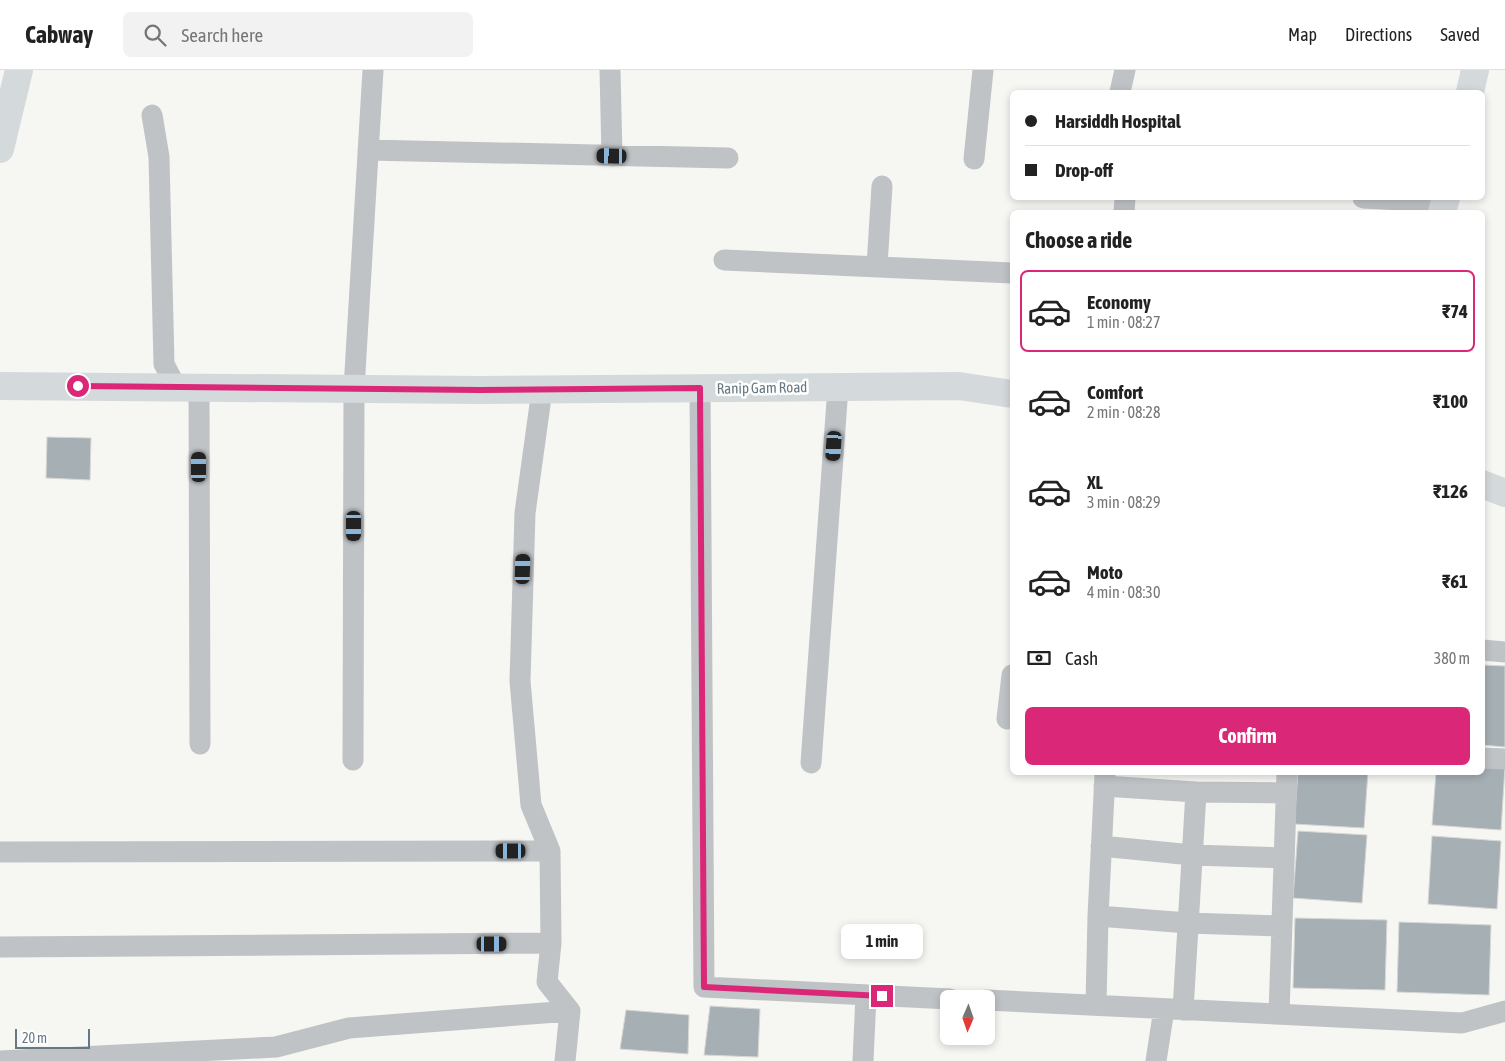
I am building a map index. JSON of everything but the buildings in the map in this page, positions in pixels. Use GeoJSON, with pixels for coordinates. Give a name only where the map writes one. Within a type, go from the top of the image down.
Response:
{"type":"FeatureCollection","features":[{"type":"Feature","properties":{"kind":"street"},"geometry":{"type":"LineString","coordinates":[[0,149],[19,70]]}},
{"type":"Feature","properties":{"kind":"street"},"geometry":{"type":"LineString","coordinates":[[353,760],[354,389],[373,70]]}},
{"type":"Feature","properties":{"kind":"street"},"geometry":{"type":"LineString","coordinates":[[610,70],[612,156]]}},
{"type":"Feature","properties":{"kind":"street"},"geometry":{"type":"LineString","coordinates":[[974,160],[983,70]]}},
{"type":"Feature","properties":{"kind":"street"},"geometry":{"type":"LineString","coordinates":[[1120,90],[1124,70]]}},
{"type":"Feature","properties":{"kind":"street"},"geometry":{"type":"LineString","coordinates":[[1470,90],[1475,70]]}},
{"type":"Feature","properties":{"kind":"street"},"geometry":{"type":"LineString","coordinates":[[152,115],[159,157],[164,364],[187,388],[200,744]]}},
{"type":"Feature","properties":{"kind":"street"},"geometry":{"type":"LineString","coordinates":[[368,150],[728,158]]}},
{"type":"Feature","properties":{"kind":"street"},"geometry":{"type":"LineString","coordinates":[[877,266],[882,186]]}},
{"type":"Feature","properties":{"kind":"street"},"geometry":{"type":"LineString","coordinates":[[1390,200],[1444,204]]}},
{"type":"Feature","properties":{"kind":"street"},"geometry":{"type":"LineString","coordinates":[[724,260],[1010,272]]}},
{"type":"Feature","properties":{"kind":"street","name":"Ranip Gam Road"},"geometry":{"type":"LineString","coordinates":[[0,386],[542,390],[960,386],[1010,394]]}},
{"type":"Feature","properties":{"kind":"street"},"geometry":{"type":"LineString","coordinates":[[811,763],[838,387]]}},
{"type":"Feature","properties":{"kind":"street"},"geometry":{"type":"LineString","coordinates":[[700,388],[704,987],[940,999]]}},
{"type":"Feature","properties":{"kind":"street"},"geometry":{"type":"LineString","coordinates":[[542,390],[525,513],[520,681],[531,805],[550,851],[551,943],[547,982],[570,1011],[565,1061]]}},
{"type":"Feature","properties":{"kind":"street"},"geometry":{"type":"LineString","coordinates":[[1485,485],[1505,493]]}},
{"type":"Feature","properties":{"kind":"street"},"geometry":{"type":"LineString","coordinates":[[1485,650],[1505,652]]}},
{"type":"Feature","properties":{"kind":"street"},"geometry":{"type":"LineString","coordinates":[[1008,719],[1010,697]]}},
{"type":"Feature","properties":{"kind":"street"},"geometry":{"type":"LineString","coordinates":[[1485,758],[1505,759]]}},
{"type":"Feature","properties":{"kind":"street"},"geometry":{"type":"LineString","coordinates":[[1096,1005],[1104,779],[1196,792],[1286,783],[1279,1014]]}},
{"type":"Feature","properties":{"kind":"street"},"geometry":{"type":"LineString","coordinates":[[1156,1061],[1173,1009],[1188,923],[1196,792]]}},
{"type":"Feature","properties":{"kind":"street"},"geometry":{"type":"LineString","coordinates":[[1101,846],[1192,855],[1284,858]]}},
{"type":"Feature","properties":{"kind":"street"},"geometry":{"type":"LineString","coordinates":[[0,852],[550,851]]}},
{"type":"Feature","properties":{"kind":"street"},"geometry":{"type":"LineString","coordinates":[[1098,916],[1188,923],[1282,926]]}},
{"type":"Feature","properties":{"kind":"street"},"geometry":{"type":"LineString","coordinates":[[0,948],[551,943]]}},
{"type":"Feature","properties":{"kind":"street"},"geometry":{"type":"LineString","coordinates":[[863,1061],[866,995]]}},
{"type":"Feature","properties":{"kind":"street"},"geometry":{"type":"LineString","coordinates":[[995,1000],[1462,1023],[1505,1011]]}},
{"type":"Feature","properties":{"kind":"street"},"geometry":{"type":"LineString","coordinates":[[0,1061],[276,1054],[349,1028],[570,1011]]}},
{"type":"Feature","properties":{"kind":"route"},"geometry":{"type":"LineString","coordinates":[[78,386],[480,390],[700,388],[704,987],[882,996]]}}]}
